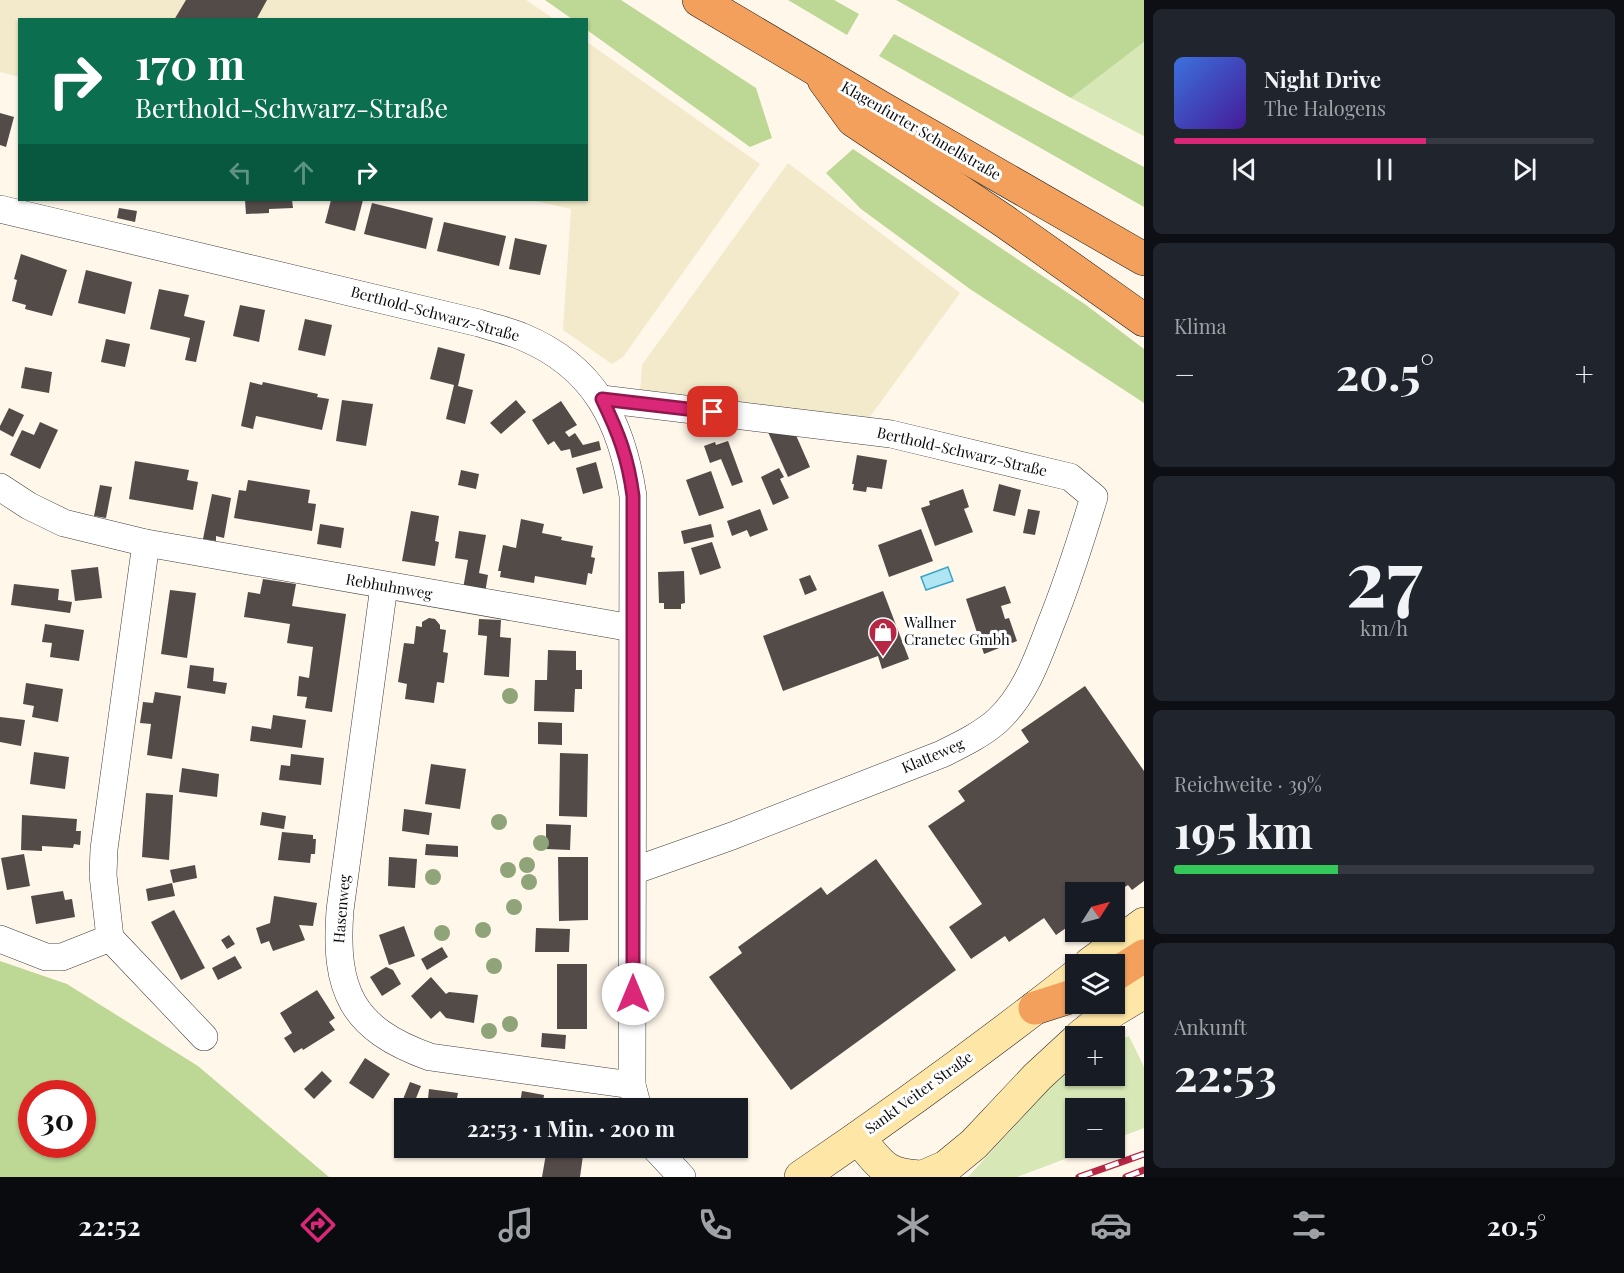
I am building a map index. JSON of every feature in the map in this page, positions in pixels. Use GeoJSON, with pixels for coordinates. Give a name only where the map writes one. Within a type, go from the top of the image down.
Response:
{"type":"FeatureCollection","features":[{"type":"Feature","properties":{"kind":"highway","name":"Klagenfurter Schnellstraße"},"geometry":{"type":"LineString","coordinates":[[699,0],[1144,259]]}},
{"type":"Feature","properties":{"kind":"highway"},"geometry":{"type":"LineString","coordinates":[[816,69],[853,120],[1004,221],[1144,320]]}},
{"type":"Feature","properties":{"kind":"highway"},"geometry":{"type":"LineString","coordinates":[[1125,968],[1144,956]]}},
{"type":"Feature","properties":{"kind":"highway"},"geometry":{"type":"LineString","coordinates":[[1035,1008],[1065,998]]}},
{"type":"Feature","properties":{"kind":"main road"},"geometry":{"type":"LineString","coordinates":[[1104,954],[1144,924]]}},
{"type":"Feature","properties":{"kind":"main road","name":"Sankt Veiter Straße"},"geometry":{"type":"LineString","coordinates":[[801,1177],[858,1138],[1065,985]]}},
{"type":"Feature","properties":{"kind":"main road"},"geometry":{"type":"LineString","coordinates":[[1094,1026],[1114,1010],[1144,992]]}},
{"type":"Feature","properties":{"kind":"main road"},"geometry":{"type":"LineString","coordinates":[[858,1138],[885,1169],[901,1176],[922,1177],[946,1167],[974,1144],[1037,1077],[1065,1051]]}},
{"type":"Feature","properties":{"kind":"street","name":"Berthold-Schwarz-Straße"},"geometry":{"type":"LineString","coordinates":[[0,209],[468,320],[522,336],[564,359],[582,375],[602,399],[891,434],[1070,477],[1094,496]]}},
{"type":"Feature","properties":{"kind":"street"},"geometry":{"type":"LineString","coordinates":[[602,399],[619,433],[628,463],[633,496],[635,1097]]}},
{"type":"Feature","properties":{"kind":"street","name":"Rebhuhnweg"},"geometry":{"type":"LineString","coordinates":[[0,487],[29,506],[64,523],[146,543],[632,628]]}},
{"type":"Feature","properties":{"kind":"street","name":"Klatteweg"},"geometry":{"type":"LineString","coordinates":[[633,871],[732,836],[942,754],[974,739],[998,720],[1018,696],[1032,673],[1058,608],[1094,496]]}},
{"type":"Feature","properties":{"kind":"street"},"geometry":{"type":"LineString","coordinates":[[146,543],[104,849],[103,875],[110,938],[204,1037]]}},
{"type":"Feature","properties":{"kind":"street","name":"Hasenweg"},"geometry":{"type":"LineString","coordinates":[[384,586],[340,910],[339,964],[346,992],[362,1016],[381,1034],[404,1048],[430,1057],[635,1097]]}},
{"type":"Feature","properties":{"kind":"street"},"geometry":{"type":"LineString","coordinates":[[0,939],[46,957],[62,957],[110,938]]}},
{"type":"Feature","properties":{"kind":"street"},"geometry":{"type":"LineString","coordinates":[[664,1158],[682,1177]]}},
{"type":"Feature","properties":{"kind":"shaded area"},"geometry":{"type":"Polygon","coordinates":[[[0,0],[526,0],[553,18],[18,18],[18,77],[0,72],[0,0]]]}},
{"type":"Feature","properties":{"kind":"shaded area"},"geometry":{"type":"Polygon","coordinates":[[[588,43],[760,164],[623,357],[612,364],[563,330],[571,209],[535,201],[588,201],[588,43]]]}},
{"type":"Feature","properties":{"kind":"shaded area"},"geometry":{"type":"Polygon","coordinates":[[[788,163],[960,293],[869,418],[640,394],[642,365],[788,163]]]}},
{"type":"Feature","properties":{"kind":"green space"},"geometry":{"type":"Polygon","coordinates":[[[545,0],[621,0],[756,88],[772,138],[750,147],[588,31],[588,18],[571,18],[545,0]]]}},
{"type":"Feature","properties":{"kind":"green space"},"geometry":{"type":"Polygon","coordinates":[[[788,0],[834,0],[859,14],[847,35],[788,0]]]}},
{"type":"Feature","properties":{"kind":"green space"},"geometry":{"type":"Polygon","coordinates":[[[896,0],[1144,0],[1144,42],[1071,98],[896,0]]]}},
{"type":"Feature","properties":{"kind":"green space"},"geometry":{"type":"Polygon","coordinates":[[[894,34],[1144,167],[1144,207],[879,56],[894,34]]]}},
{"type":"Feature","properties":{"kind":"green space"},"geometry":{"type":"Polygon","coordinates":[[[1144,42],[1144,136],[1071,98],[1144,42]]]}},
{"type":"Feature","properties":{"kind":"green space"},"geometry":{"type":"Polygon","coordinates":[[[853,149],[1086,305],[1144,349],[1144,403],[970,289],[861,209],[826,173],[853,149]]]}},
{"type":"Feature","properties":{"kind":"green space"},"geometry":{"type":"Polygon","coordinates":[[[0,961],[67,984],[198,1066],[329,1177],[0,1177],[0,961]]]}},
{"type":"Feature","properties":{"kind":"green space"},"geometry":{"type":"Polygon","coordinates":[[[1129,1036],[1144,1067],[1144,1128],[1125,1135],[1125,1098],[1065,1098],[1065,1158],[1067,1158],[1017,1177],[968,1177],[1065,1071],[1065,1086],[1125,1086],[1125,1038],[1129,1036]]]}},
{"type":"Feature","properties":{"kind":"water"},"geometry":{"type":"Polygon","coordinates":[[[948,567],[953,581],[926,590],[921,577],[948,567]]]}},
{"type":"Feature","properties":{"kind":"building"},"geometry":{"type":"Polygon","coordinates":[[[186,0],[267,0],[257,18],[175,18],[186,0]]]}},
{"type":"Feature","properties":{"kind":"building"},"geometry":{"type":"Polygon","coordinates":[[[0,113],[14,117],[6,147],[0,145],[0,113]]]}},
{"type":"Feature","properties":{"kind":"building"},"geometry":{"type":"Polygon","coordinates":[[[245,201],[292,201],[293,208],[269,209],[269,213],[246,214],[245,201]]]}},
{"type":"Feature","properties":{"kind":"building"},"geometry":{"type":"Polygon","coordinates":[[[331,201],[363,201],[355,231],[325,223],[331,201]]]}},
{"type":"Feature","properties":{"kind":"building"},"geometry":{"type":"Polygon","coordinates":[[[372,203],[433,218],[426,249],[364,234],[372,203]]]}},
{"type":"Feature","properties":{"kind":"building"},"geometry":{"type":"Polygon","coordinates":[[[119,208],[137,211],[135,222],[117,218],[119,208]]]}},
{"type":"Feature","properties":{"kind":"building"},"geometry":{"type":"Polygon","coordinates":[[[444,222],[506,236],[499,266],[437,251],[444,222]]]}},
{"type":"Feature","properties":{"kind":"building"},"geometry":{"type":"Polygon","coordinates":[[[515,238],[547,245],[540,275],[509,269],[515,238]]]}},
{"type":"Feature","properties":{"kind":"building"},"geometry":{"type":"Polygon","coordinates":[[[21,254],[67,270],[52,316],[25,309],[26,305],[12,301],[17,280],[14,279],[21,254]]]}},
{"type":"Feature","properties":{"kind":"building"},"geometry":{"type":"Polygon","coordinates":[[[86,270],[132,282],[125,314],[78,303],[86,270]]]}},
{"type":"Feature","properties":{"kind":"building"},"geometry":{"type":"Polygon","coordinates":[[[159,289],[189,295],[184,316],[205,321],[196,362],[185,360],[190,338],[150,329],[159,289]]]}},
{"type":"Feature","properties":{"kind":"building"},"geometry":{"type":"Polygon","coordinates":[[[240,305],[265,310],[259,342],[233,336],[240,305]]]}},
{"type":"Feature","properties":{"kind":"building"},"geometry":{"type":"Polygon","coordinates":[[[305,319],[332,325],[325,356],[298,350],[305,319]]]}},
{"type":"Feature","properties":{"kind":"building"},"geometry":{"type":"Polygon","coordinates":[[[106,339],[130,344],[125,367],[101,362],[106,339]]]}},
{"type":"Feature","properties":{"kind":"building"},"geometry":{"type":"Polygon","coordinates":[[[438,347],[465,354],[458,386],[473,390],[465,424],[446,419],[454,385],[430,379],[438,347]]]}},
{"type":"Feature","properties":{"kind":"building"},"geometry":{"type":"Polygon","coordinates":[[[25,367],[52,372],[49,393],[21,388],[25,367]]]}},
{"type":"Feature","properties":{"kind":"building"},"geometry":{"type":"Polygon","coordinates":[[[250,382],[262,385],[263,382],[318,394],[317,397],[329,399],[322,430],[256,416],[253,429],[241,426],[250,382]]]}},
{"type":"Feature","properties":{"kind":"building"},"geometry":{"type":"Polygon","coordinates":[[[342,400],[373,404],[366,446],[336,441],[342,400]]]}},
{"type":"Feature","properties":{"kind":"building"},"geometry":{"type":"Polygon","coordinates":[[[516,400],[526,412],[501,434],[490,423],[516,400]]]}},
{"type":"Feature","properties":{"kind":"building"},"geometry":{"type":"Polygon","coordinates":[[[561,401],[577,425],[565,432],[569,437],[575,433],[583,445],[599,441],[601,450],[572,458],[570,449],[561,451],[554,441],[548,445],[532,420],[561,401]]]}},
{"type":"Feature","properties":{"kind":"building"},"geometry":{"type":"Polygon","coordinates":[[[9,408],[24,415],[13,437],[0,430],[9,408]]]}},
{"type":"Feature","properties":{"kind":"building"},"geometry":{"type":"Polygon","coordinates":[[[40,422],[58,430],[40,469],[10,455],[22,430],[34,435],[40,422]]]}},
{"type":"Feature","properties":{"kind":"building"},"geometry":{"type":"Polygon","coordinates":[[[768,432],[795,433],[810,467],[788,477],[768,432]]]}},
{"type":"Feature","properties":{"kind":"building"},"geometry":{"type":"Polygon","coordinates":[[[728,441],[743,482],[732,486],[721,459],[710,463],[704,446],[728,441]]]}},
{"type":"Feature","properties":{"kind":"building"},"geometry":{"type":"Polygon","coordinates":[[[857,455],[887,460],[882,489],[867,487],[866,492],[853,490],[857,455]]]}},
{"type":"Feature","properties":{"kind":"building"},"geometry":{"type":"Polygon","coordinates":[[[135,461],[189,470],[187,480],[198,482],[193,510],[129,499],[135,461]]]}},
{"type":"Feature","properties":{"kind":"building"},"geometry":{"type":"Polygon","coordinates":[[[596,462],[603,488],[583,494],[576,468],[596,462]]]}},
{"type":"Feature","properties":{"kind":"building"},"geometry":{"type":"Polygon","coordinates":[[[779,468],[784,477],[780,479],[789,498],[773,505],[761,477],[779,468]]]}},
{"type":"Feature","properties":{"kind":"building"},"geometry":{"type":"Polygon","coordinates":[[[461,470],[479,474],[476,489],[458,485],[461,470]]]}},
{"type":"Feature","properties":{"kind":"building"},"geometry":{"type":"Polygon","coordinates":[[[711,471],[724,508],[699,516],[686,480],[711,471]]]}},
{"type":"Feature","properties":{"kind":"building"},"geometry":{"type":"Polygon","coordinates":[[[248,480],[310,490],[308,503],[316,504],[312,531],[234,518],[239,490],[246,491],[248,480]]]}},
{"type":"Feature","properties":{"kind":"building"},"geometry":{"type":"Polygon","coordinates":[[[999,484],[1021,490],[1015,516],[993,511],[999,484]]]}},
{"type":"Feature","properties":{"kind":"building"},"geometry":{"type":"Polygon","coordinates":[[[100,485],[112,487],[106,518],[94,516],[100,485]]]}},
{"type":"Feature","properties":{"kind":"building"},"geometry":{"type":"Polygon","coordinates":[[[963,489],[969,507],[964,509],[973,532],[935,546],[921,508],[930,505],[929,501],[963,489]]]}},
{"type":"Feature","properties":{"kind":"building"},"geometry":{"type":"Polygon","coordinates":[[[212,494],[231,498],[224,538],[216,536],[216,541],[203,539],[212,494]]]}},
{"type":"Feature","properties":{"kind":"building"},"geometry":{"type":"Polygon","coordinates":[[[760,509],[768,530],[750,537],[747,530],[732,536],[727,521],[760,509]]]}},
{"type":"Feature","properties":{"kind":"building"},"geometry":{"type":"Polygon","coordinates":[[[1028,509],[1040,511],[1035,535],[1023,533],[1028,509]]]}},
{"type":"Feature","properties":{"kind":"building"},"geometry":{"type":"Polygon","coordinates":[[[411,511],[439,516],[435,541],[439,542],[435,566],[402,561],[411,511]]]}},
{"type":"Feature","properties":{"kind":"building"},"geometry":{"type":"Polygon","coordinates":[[[521,519],[544,524],[542,533],[562,537],[561,540],[593,546],[591,557],[595,558],[592,574],[588,573],[586,585],[535,576],[534,583],[500,577],[501,571],[498,571],[503,545],[516,548],[521,519]]]}},
{"type":"Feature","properties":{"kind":"building"},"geometry":{"type":"Polygon","coordinates":[[[320,524],[344,528],[341,548],[317,544],[320,524]]]}},
{"type":"Feature","properties":{"kind":"building"},"geometry":{"type":"Polygon","coordinates":[[[711,524],[714,537],[684,544],[681,531],[711,524]]]}},
{"type":"Feature","properties":{"kind":"building"},"geometry":{"type":"Polygon","coordinates":[[[921,529],[933,561],[889,577],[878,545],[921,529]]]}},
{"type":"Feature","properties":{"kind":"building"},"geometry":{"type":"Polygon","coordinates":[[[459,531],[486,535],[479,573],[488,575],[485,593],[463,589],[468,560],[455,558],[459,531]]]}},
{"type":"Feature","properties":{"kind":"building"},"geometry":{"type":"Polygon","coordinates":[[[712,542],[721,568],[700,575],[691,548],[712,542]]]}},
{"type":"Feature","properties":{"kind":"building"},"geometry":{"type":"Polygon","coordinates":[[[98,567],[102,598],[75,601],[71,570],[98,567]]]}},
{"type":"Feature","properties":{"kind":"building"},"geometry":{"type":"Polygon","coordinates":[[[684,571],[685,603],[681,604],[681,609],[664,609],[664,603],[659,603],[658,572],[684,571]]]}},
{"type":"Feature","properties":{"kind":"building"},"geometry":{"type":"Polygon","coordinates":[[[810,575],[817,590],[805,595],[799,579],[810,575]]]}},
{"type":"Feature","properties":{"kind":"building"},"geometry":{"type":"Polygon","coordinates":[[[263,579],[296,584],[292,606],[346,614],[332,712],[305,708],[307,697],[297,696],[299,676],[309,678],[313,647],[287,643],[290,624],[244,617],[248,592],[260,594],[263,579]]]}},
{"type":"Feature","properties":{"kind":"building"},"geometry":{"type":"Polygon","coordinates":[[[14,584],[59,589],[58,600],[72,602],[70,613],[11,605],[14,584]]]}},
{"type":"Feature","properties":{"kind":"building"},"geometry":{"type":"Polygon","coordinates":[[[1005,586],[1011,603],[1001,606],[1005,619],[1009,618],[1017,641],[984,654],[966,599],[1005,586]]]}},
{"type":"Feature","properties":{"kind":"building"},"geometry":{"type":"Polygon","coordinates":[[[170,590],[196,593],[187,658],[161,654],[170,590]]]}},
{"type":"Feature","properties":{"kind":"building"},"geometry":{"type":"Polygon","coordinates":[[[883,591],[909,659],[882,669],[878,656],[783,691],[763,636],[883,591]]]}},
{"type":"Feature","properties":{"kind":"building"},"geometry":{"type":"Polygon","coordinates":[[[429,618],[435,619],[440,629],[446,630],[443,652],[448,653],[444,683],[437,682],[434,703],[405,699],[407,684],[398,682],[404,643],[414,644],[416,626],[422,627],[422,622],[429,618]]]}},
{"type":"Feature","properties":{"kind":"building"},"geometry":{"type":"Polygon","coordinates":[[[479,619],[501,620],[500,637],[511,638],[509,677],[484,675],[487,636],[478,635],[479,619]]]}},
{"type":"Feature","properties":{"kind":"building"},"geometry":{"type":"Polygon","coordinates":[[[45,624],[84,630],[79,661],[50,657],[52,643],[42,642],[45,624]]]}},
{"type":"Feature","properties":{"kind":"building"},"geometry":{"type":"Polygon","coordinates":[[[548,650],[576,651],[576,670],[582,670],[582,689],[575,689],[574,712],[534,711],[535,680],[547,680],[548,650]]]}},
{"type":"Feature","properties":{"kind":"building"},"geometry":{"type":"Polygon","coordinates":[[[190,665],[214,668],[213,681],[227,683],[225,694],[187,688],[190,665]]]}},
{"type":"Feature","properties":{"kind":"building"},"geometry":{"type":"Polygon","coordinates":[[[26,683],[63,689],[58,722],[32,717],[34,706],[23,704],[26,683]]]}},
{"type":"Feature","properties":{"kind":"building"},"geometry":{"type":"Polygon","coordinates":[[[1085,686],[1144,771],[1144,881],[1132,890],[1128,885],[1125,887],[1125,882],[1065,882],[1065,929],[1056,935],[1044,918],[1009,942],[1005,936],[971,959],[949,927],[982,904],[928,826],[965,801],[958,791],[1029,742],[1021,730],[1085,686]]]}},
{"type":"Feature","properties":{"kind":"building"},"geometry":{"type":"Polygon","coordinates":[[[155,692],[181,696],[172,759],[147,755],[151,724],[140,723],[143,702],[153,703],[155,692]]]}},
{"type":"Feature","properties":{"kind":"building"},"geometry":{"type":"Polygon","coordinates":[[[273,715],[306,720],[302,748],[250,741],[252,726],[271,729],[273,715]]]}},
{"type":"Feature","properties":{"kind":"building"},"geometry":{"type":"Polygon","coordinates":[[[0,717],[25,720],[21,746],[0,742],[0,717]]]}},
{"type":"Feature","properties":{"kind":"building"},"geometry":{"type":"Polygon","coordinates":[[[538,722],[562,723],[562,745],[538,744],[538,722]]]}},
{"type":"Feature","properties":{"kind":"building"},"geometry":{"type":"Polygon","coordinates":[[[34,752],[69,757],[65,789],[30,784],[34,752]]]}},
{"type":"Feature","properties":{"kind":"building"},"geometry":{"type":"Polygon","coordinates":[[[560,753],[588,754],[587,817],[559,816],[560,753]]]}},
{"type":"Feature","properties":{"kind":"building"},"geometry":{"type":"Polygon","coordinates":[[[291,754],[324,758],[321,785],[279,780],[281,765],[290,766],[291,754]]]}},
{"type":"Feature","properties":{"kind":"building"},"geometry":{"type":"Polygon","coordinates":[[[431,764],[466,769],[460,809],[425,804],[431,764]]]}},
{"type":"Feature","properties":{"kind":"building"},"geometry":{"type":"Polygon","coordinates":[[[182,768],[219,774],[217,797],[179,792],[182,768]]]}},
{"type":"Feature","properties":{"kind":"building"},"geometry":{"type":"Polygon","coordinates":[[[146,793],[173,795],[169,860],[142,857],[146,793]]]}},
{"type":"Feature","properties":{"kind":"building"},"geometry":{"type":"Polygon","coordinates":[[[404,809],[432,813],[429,835],[402,831],[404,809]]]}},
{"type":"Feature","properties":{"kind":"building"},"geometry":{"type":"Polygon","coordinates":[[[262,812],[286,816],[284,829],[260,825],[262,812]]]}},
{"type":"Feature","properties":{"kind":"building"},"geometry":{"type":"Polygon","coordinates":[[[22,815],[77,819],[76,831],[81,831],[80,845],[74,844],[73,848],[42,846],[42,851],[21,850],[22,815]]]}},
{"type":"Feature","properties":{"kind":"building"},"geometry":{"type":"Polygon","coordinates":[[[546,824],[571,825],[570,850],[546,849],[546,824]]]}},
{"type":"Feature","properties":{"kind":"building"},"geometry":{"type":"Polygon","coordinates":[[[282,832],[313,835],[313,839],[316,839],[315,854],[311,854],[310,863],[278,860],[282,832]]]}},
{"type":"Feature","properties":{"kind":"building"},"geometry":{"type":"Polygon","coordinates":[[[426,844],[458,846],[458,857],[425,855],[426,844]]]}},
{"type":"Feature","properties":{"kind":"building"},"geometry":{"type":"Polygon","coordinates":[[[24,854],[30,886],[7,890],[1,858],[24,854]]]}},
{"type":"Feature","properties":{"kind":"building"},"geometry":{"type":"Polygon","coordinates":[[[389,857],[417,859],[415,888],[388,886],[389,857]]]}},
{"type":"Feature","properties":{"kind":"building"},"geometry":{"type":"Polygon","coordinates":[[[558,857],[588,857],[588,920],[559,921],[558,857]]]}},
{"type":"Feature","properties":{"kind":"building"},"geometry":{"type":"Polygon","coordinates":[[[876,859],[956,970],[791,1090],[709,977],[742,953],[738,947],[821,887],[827,895],[876,859]]]}},
{"type":"Feature","properties":{"kind":"building"},"geometry":{"type":"Polygon","coordinates":[[[195,865],[197,878],[173,883],[170,870],[195,865]]]}},
{"type":"Feature","properties":{"kind":"building"},"geometry":{"type":"Polygon","coordinates":[[[172,883],[175,896],[148,901],[146,889],[172,883]]]}},
{"type":"Feature","properties":{"kind":"building"},"geometry":{"type":"Polygon","coordinates":[[[63,891],[65,900],[72,899],[75,917],[36,924],[31,896],[63,891]]]}},
{"type":"Feature","properties":{"kind":"building"},"geometry":{"type":"Polygon","coordinates":[[[274,896],[317,903],[313,926],[299,925],[305,940],[273,951],[269,941],[261,944],[256,928],[270,923],[274,896]]]}},
{"type":"Feature","properties":{"kind":"building"},"geometry":{"type":"Polygon","coordinates":[[[174,910],[205,968],[181,980],[151,922],[174,910]]]}},
{"type":"Feature","properties":{"kind":"building"},"geometry":{"type":"Polygon","coordinates":[[[404,926],[415,956],[389,965],[379,935],[404,926]]]}},
{"type":"Feature","properties":{"kind":"building"},"geometry":{"type":"Polygon","coordinates":[[[536,928],[570,929],[569,952],[535,952],[536,928]]]}},
{"type":"Feature","properties":{"kind":"building"},"geometry":{"type":"Polygon","coordinates":[[[229,935],[235,944],[227,949],[221,940],[229,935]]]}},
{"type":"Feature","properties":{"kind":"building"},"geometry":{"type":"Polygon","coordinates":[[[442,947],[448,957],[427,970],[421,959],[442,947]]]}},
{"type":"Feature","properties":{"kind":"building"},"geometry":{"type":"Polygon","coordinates":[[[235,956],[242,968],[218,980],[212,968],[235,956]]]}},
{"type":"Feature","properties":{"kind":"building"},"geometry":{"type":"Polygon","coordinates":[[[557,964],[587,964],[587,1029],[557,1029],[557,964]]]}},
{"type":"Feature","properties":{"kind":"building"},"geometry":{"type":"Polygon","coordinates":[[[386,967],[393,970],[401,984],[382,996],[370,977],[386,967]]]}},
{"type":"Feature","properties":{"kind":"building"},"geometry":{"type":"Polygon","coordinates":[[[431,977],[446,994],[449,992],[478,995],[474,1023],[446,1018],[440,1011],[431,1019],[411,996],[431,977]]]}},
{"type":"Feature","properties":{"kind":"building"},"geometry":{"type":"Polygon","coordinates":[[[317,990],[335,1018],[329,1022],[335,1030],[294,1053],[284,1038],[292,1033],[280,1013],[317,990]]]}},
{"type":"Feature","properties":{"kind":"building"},"geometry":{"type":"Polygon","coordinates":[[[542,1033],[566,1035],[565,1049],[541,1047],[542,1033]]]}},
{"type":"Feature","properties":{"kind":"building"},"geometry":{"type":"Polygon","coordinates":[[[365,1058],[390,1074],[373,1099],[349,1083],[365,1058]]]}},
{"type":"Feature","properties":{"kind":"building"},"geometry":{"type":"Polygon","coordinates":[[[322,1071],[332,1081],[314,1099],[304,1089],[322,1071]]]}},
{"type":"Feature","properties":{"kind":"building"},"geometry":{"type":"Polygon","coordinates":[[[410,1082],[421,1086],[416,1098],[403,1098],[410,1082]]]}},
{"type":"Feature","properties":{"kind":"building"},"geometry":{"type":"Polygon","coordinates":[[[429,1089],[458,1093],[457,1098],[428,1098],[429,1089]]]}},
{"type":"Feature","properties":{"kind":"building"},"geometry":{"type":"Polygon","coordinates":[[[522,1091],[544,1095],[544,1098],[521,1098],[522,1091]]]}},
{"type":"Feature","properties":{"kind":"building"},"geometry":{"type":"Polygon","coordinates":[[[545,1158],[583,1158],[580,1177],[542,1177],[545,1158]]]}},
{"type":"Feature","properties":{"kind":"railway"},"geometry":{"type":"LineString","coordinates":[[1079,1177],[1144,1154]]}},
{"type":"Feature","properties":{"kind":"railway"},"geometry":{"type":"LineString","coordinates":[[1126,1177],[1144,1170]]}},
{"type":"Feature","properties":{"kind":"place","name":"Wallner Cranetec Gmbh"},"geometry":{"type":"Point","coordinates":[883,658]}},
{"type":"Feature","properties":{"kind":"route"},"geometry":{"type":"LineString","coordinates":[[633,994],[633,496],[628,463],[619,433],[602,399],[713,412]]}}]}
